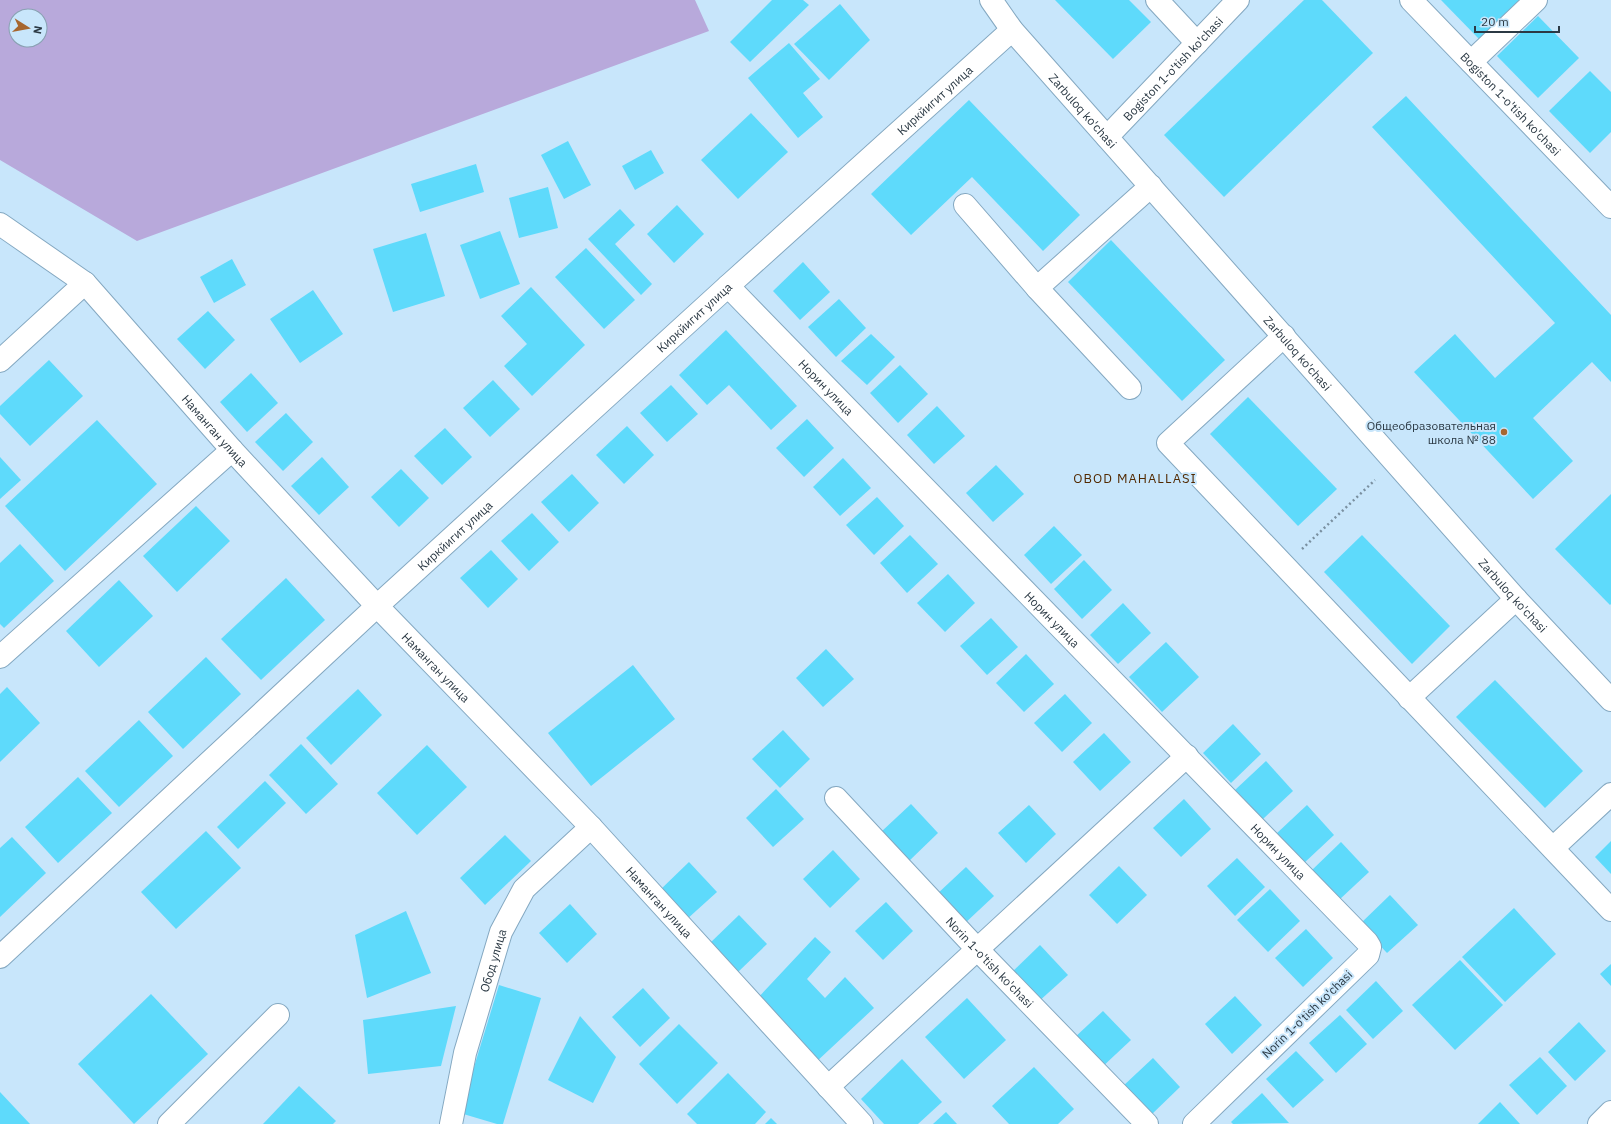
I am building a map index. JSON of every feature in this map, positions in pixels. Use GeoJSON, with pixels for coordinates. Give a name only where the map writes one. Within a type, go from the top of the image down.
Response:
{"type":"FeatureCollection","features":[{"type":"Feature","properties":{"kind":"street","name":"Zarbuloq ko'chasi"},"geometry":{"type":"LineString","coordinates":[[991,0],[1012,30],[1516,600],[1611,700]]}},
{"type":"Feature","properties":{"kind":"street"},"geometry":{"type":"LineString","coordinates":[[1157,0],[1197,43]]}},
{"type":"Feature","properties":{"kind":"street","name":"Bogiston 1-o'tish ko'chasi"},"geometry":{"type":"LineString","coordinates":[[1107,137],[1238,0]]}},
{"type":"Feature","properties":{"kind":"street","name":"Bogiston 1-o'tish ko'chasi"},"geometry":{"type":"LineString","coordinates":[[1411,0],[1609,201]]}},
{"type":"Feature","properties":{"kind":"street"},"geometry":{"type":"LineString","coordinates":[[1471,62],[1536,0]]}},
{"type":"Feature","properties":{"kind":"street","name":"Киркйигит улица"},"geometry":{"type":"LineString","coordinates":[[0,957],[377,606],[1012,30]]}},
{"type":"Feature","properties":{"kind":"street"},"geometry":{"type":"LineString","coordinates":[[1037,288],[1151,186]]}},
{"type":"Feature","properties":{"kind":"street"},"geometry":{"type":"LineString","coordinates":[[965,205],[1037,288],[1130,388]]}},
{"type":"Feature","properties":{"kind":"street","name":"Наманган улица"},"geometry":{"type":"LineString","coordinates":[[0,224],[86,283],[232,450],[377,606],[591,827],[862,1124]]}},
{"type":"Feature","properties":{"kind":"street"},"geometry":{"type":"LineString","coordinates":[[0,361],[86,283]]}},
{"type":"Feature","properties":{"kind":"street","name":"Норин улица"},"geometry":{"type":"LineString","coordinates":[[728,286],[1368,942],[1370,947],[1368,954]]}},
{"type":"Feature","properties":{"kind":"street"},"geometry":{"type":"LineString","coordinates":[[1284,336],[1168,443],[1611,910]]}},
{"type":"Feature","properties":{"kind":"street"},"geometry":{"type":"LineString","coordinates":[[0,657],[232,450]]}},
{"type":"Feature","properties":{"kind":"street"},"geometry":{"type":"LineString","coordinates":[[1409,698],[1516,600]]}},
{"type":"Feature","properties":{"kind":"street"},"geometry":{"type":"LineString","coordinates":[[828,1087],[1187,756]]}},
{"type":"Feature","properties":{"kind":"street"},"geometry":{"type":"LineString","coordinates":[[1553,848],[1611,794]]}},
{"type":"Feature","properties":{"kind":"street","name":"Norin 1-o'tish ko'chasi"},"geometry":{"type":"LineString","coordinates":[[836,798],[977,949],[1147,1124]]}},
{"type":"Feature","properties":{"kind":"street","name":"Обод улица"},"geometry":{"type":"LineString","coordinates":[[451,1124],[465,1053],[501,932],[524,889],[591,827]]}},
{"type":"Feature","properties":{"kind":"street","name":"Norin 1-o'tish ko'chasi"},"geometry":{"type":"LineString","coordinates":[[1194,1124],[1368,954]]}},
{"type":"Feature","properties":{"kind":"street"},"geometry":{"type":"LineString","coordinates":[[169,1124],[278,1015]]}},
{"type":"Feature","properties":{"kind":"street"},"geometry":{"type":"LineString","coordinates":[[1599,1124],[1611,1112]]}},
{"type":"Feature","properties":{"kind":"path"},"geometry":{"type":"LineString","coordinates":[[1284,566],[1395,462]]}},
{"type":"Feature","properties":{"kind":"shaded area"},"geometry":{"type":"Polygon","coordinates":[[[0,0],[695,0],[709,31],[137,241],[0,160],[0,0]]]}},
{"type":"Feature","properties":{"kind":"building"},"geometry":{"type":"Polygon","coordinates":[[[772,0],[803,0],[809,5],[750,62],[730,42],[772,0]]]}},
{"type":"Feature","properties":{"kind":"building"},"geometry":{"type":"Polygon","coordinates":[[[1055,0],[1129,0],[1151,22],[1113,59],[1055,0]]]}},
{"type":"Feature","properties":{"kind":"building"},"geometry":{"type":"Polygon","coordinates":[[[1304,0],[1322,0],[1373,53],[1224,197],[1164,135],[1304,0]]]}},
{"type":"Feature","properties":{"kind":"building"},"geometry":{"type":"Polygon","coordinates":[[[1441,0],[1519,0],[1479,39],[1441,0]]]}},
{"type":"Feature","properties":{"kind":"building"},"geometry":{"type":"Polygon","coordinates":[[[840,4],[870,40],[829,80],[794,44],[840,4]]]}},
{"type":"Feature","properties":{"kind":"building"},"geometry":{"type":"Polygon","coordinates":[[[1538,16],[1579,58],[1538,98],[1497,56],[1538,16]]]}},
{"type":"Feature","properties":{"kind":"building"},"geometry":{"type":"Polygon","coordinates":[[[789,43],[820,79],[803,93],[823,117],[798,138],[748,78],[789,43]]]}},
{"type":"Feature","properties":{"kind":"building"},"geometry":{"type":"Polygon","coordinates":[[[1590,71],[1611,92],[1611,132],[1590,153],[1549,111],[1590,71]]]}},
{"type":"Feature","properties":{"kind":"building"},"geometry":{"type":"Polygon","coordinates":[[[1406,96],[1611,315],[1611,382],[1592,362],[1533,418],[1573,461],[1533,499],[1414,372],[1455,334],[1495,378],[1555,323],[1372,127],[1406,96]]]}},
{"type":"Feature","properties":{"kind":"building"},"geometry":{"type":"Polygon","coordinates":[[[969,100],[1080,215],[1043,251],[972,177],[911,235],[871,194],[969,100]]]}},
{"type":"Feature","properties":{"kind":"building"},"geometry":{"type":"Polygon","coordinates":[[[751,113],[788,152],[738,199],[701,160],[751,113]]]}},
{"type":"Feature","properties":{"kind":"building"},"geometry":{"type":"Polygon","coordinates":[[[568,141],[591,185],[564,199],[541,155],[568,141]]]}},
{"type":"Feature","properties":{"kind":"building"},"geometry":{"type":"Polygon","coordinates":[[[651,150],[664,173],[635,190],[622,166],[651,150]]]}},
{"type":"Feature","properties":{"kind":"building"},"geometry":{"type":"Polygon","coordinates":[[[476,164],[484,192],[420,212],[411,184],[476,164]]]}},
{"type":"Feature","properties":{"kind":"building"},"geometry":{"type":"Polygon","coordinates":[[[548,187],[558,228],[519,238],[509,198],[548,187]]]}},
{"type":"Feature","properties":{"kind":"building"},"geometry":{"type":"Polygon","coordinates":[[[677,205],[704,234],[674,263],[647,234],[677,205]]]}},
{"type":"Feature","properties":{"kind":"building"},"geometry":{"type":"Polygon","coordinates":[[[620,209],[635,225],[615,244],[652,284],[641,295],[588,239],[620,209]]]}},
{"type":"Feature","properties":{"kind":"building"},"geometry":{"type":"Polygon","coordinates":[[[500,231],[520,284],[480,299],[460,245],[500,231]]]}},
{"type":"Feature","properties":{"kind":"building"},"geometry":{"type":"Polygon","coordinates":[[[426,233],[445,296],[393,312],[373,249],[426,233]]]}},
{"type":"Feature","properties":{"kind":"building"},"geometry":{"type":"Polygon","coordinates":[[[1111,240],[1225,360],[1182,401],[1068,282],[1111,240]]]}},
{"type":"Feature","properties":{"kind":"building"},"geometry":{"type":"Polygon","coordinates":[[[586,248],[635,300],[604,329],[555,277],[586,248]]]}},
{"type":"Feature","properties":{"kind":"building"},"geometry":{"type":"Polygon","coordinates":[[[232,259],[246,285],[214,303],[200,277],[232,259]]]}},
{"type":"Feature","properties":{"kind":"building"},"geometry":{"type":"Polygon","coordinates":[[[803,262],[830,292],[800,320],[773,291],[803,262]]]}},
{"type":"Feature","properties":{"kind":"building"},"geometry":{"type":"Polygon","coordinates":[[[531,287],[585,345],[532,396],[504,366],[527,344],[501,316],[531,287]]]}},
{"type":"Feature","properties":{"kind":"building"},"geometry":{"type":"Polygon","coordinates":[[[313,290],[343,334],[300,363],[270,319],[313,290]]]}},
{"type":"Feature","properties":{"kind":"building"},"geometry":{"type":"Polygon","coordinates":[[[839,299],[866,328],[836,357],[808,327],[839,299]]]}},
{"type":"Feature","properties":{"kind":"building"},"geometry":{"type":"Polygon","coordinates":[[[208,311],[235,340],[205,369],[177,339],[208,311]]]}},
{"type":"Feature","properties":{"kind":"building"},"geometry":{"type":"Polygon","coordinates":[[[726,330],[797,406],[771,430],[729,385],[707,405],[679,375],[726,330]]]}},
{"type":"Feature","properties":{"kind":"building"},"geometry":{"type":"Polygon","coordinates":[[[871,334],[895,357],[867,385],[841,361],[871,334]]]}},
{"type":"Feature","properties":{"kind":"building"},"geometry":{"type":"Polygon","coordinates":[[[49,360],[83,396],[30,446],[0,414],[0,406],[49,360]]]}},
{"type":"Feature","properties":{"kind":"building"},"geometry":{"type":"Polygon","coordinates":[[[900,365],[928,394],[898,423],[870,393],[900,365]]]}},
{"type":"Feature","properties":{"kind":"building"},"geometry":{"type":"Polygon","coordinates":[[[251,373],[278,403],[247,432],[220,402],[251,373]]]}},
{"type":"Feature","properties":{"kind":"building"},"geometry":{"type":"Polygon","coordinates":[[[493,380],[520,409],[490,437],[463,408],[493,380]]]}},
{"type":"Feature","properties":{"kind":"building"},"geometry":{"type":"Polygon","coordinates":[[[671,385],[698,414],[667,442],[640,413],[671,385]]]}},
{"type":"Feature","properties":{"kind":"building"},"geometry":{"type":"Polygon","coordinates":[[[1248,397],[1337,489],[1298,526],[1210,434],[1248,397]]]}},
{"type":"Feature","properties":{"kind":"building"},"geometry":{"type":"Polygon","coordinates":[[[937,406],[965,436],[934,464],[907,435],[937,406]]]}},
{"type":"Feature","properties":{"kind":"building"},"geometry":{"type":"Polygon","coordinates":[[[286,413],[313,442],[283,471],[255,442],[286,413]]]}},
{"type":"Feature","properties":{"kind":"building"},"geometry":{"type":"Polygon","coordinates":[[[807,419],[834,448],[804,477],[776,448],[807,419]]]}},
{"type":"Feature","properties":{"kind":"building"},"geometry":{"type":"Polygon","coordinates":[[[97,420],[157,484],[65,571],[5,506],[97,420]]]}},
{"type":"Feature","properties":{"kind":"building"},"geometry":{"type":"Polygon","coordinates":[[[627,426],[654,455],[624,484],[596,455],[627,426]]]}},
{"type":"Feature","properties":{"kind":"building"},"geometry":{"type":"Polygon","coordinates":[[[445,428],[472,457],[442,485],[414,456],[445,428]]]}},
{"type":"Feature","properties":{"kind":"building"},"geometry":{"type":"Polygon","coordinates":[[[0,457],[21,480],[0,499],[0,457]]]}},
{"type":"Feature","properties":{"kind":"building"},"geometry":{"type":"Polygon","coordinates":[[[322,457],[349,487],[319,515],[291,486],[322,457]]]}},
{"type":"Feature","properties":{"kind":"building"},"geometry":{"type":"Polygon","coordinates":[[[843,458],[871,488],[840,516],[813,487],[843,458]]]}},
{"type":"Feature","properties":{"kind":"building"},"geometry":{"type":"Polygon","coordinates":[[[996,465],[1024,494],[993,522],[966,493],[996,465]]]}},
{"type":"Feature","properties":{"kind":"building"},"geometry":{"type":"Polygon","coordinates":[[[401,469],[429,498],[399,527],[371,497],[401,469]]]}},
{"type":"Feature","properties":{"kind":"building"},"geometry":{"type":"Polygon","coordinates":[[[572,474],[599,503],[569,532],[541,502],[572,474]]]}},
{"type":"Feature","properties":{"kind":"building"},"geometry":{"type":"Polygon","coordinates":[[[1611,494],[1611,604],[1610,605],[1555,549],[1611,494]]]}},
{"type":"Feature","properties":{"kind":"building"},"geometry":{"type":"Polygon","coordinates":[[[877,497],[904,526],[874,555],[846,525],[877,497]]]}},
{"type":"Feature","properties":{"kind":"building"},"geometry":{"type":"Polygon","coordinates":[[[196,506],[230,541],[177,592],[143,556],[196,506]]]}},
{"type":"Feature","properties":{"kind":"building"},"geometry":{"type":"Polygon","coordinates":[[[532,513],[559,542],[529,571],[501,541],[532,513]]]}},
{"type":"Feature","properties":{"kind":"building"},"geometry":{"type":"Polygon","coordinates":[[[1054,526],[1082,555],[1051,584],[1024,555],[1054,526]]]}},
{"type":"Feature","properties":{"kind":"building"},"geometry":{"type":"Polygon","coordinates":[[[910,535],[938,564],[907,593],[880,563],[910,535]]]}},
{"type":"Feature","properties":{"kind":"building"},"geometry":{"type":"Polygon","coordinates":[[[1362,535],[1450,626],[1412,664],[1324,572],[1362,535]]]}},
{"type":"Feature","properties":{"kind":"building"},"geometry":{"type":"Polygon","coordinates":[[[20,544],[54,581],[4,628],[0,624],[0,563],[20,544]]]}},
{"type":"Feature","properties":{"kind":"building"},"geometry":{"type":"Polygon","coordinates":[[[491,550],[518,579],[488,608],[460,578],[491,550]]]}},
{"type":"Feature","properties":{"kind":"building"},"geometry":{"type":"Polygon","coordinates":[[[1084,560],[1112,590],[1082,619],[1054,589],[1084,560]]]}},
{"type":"Feature","properties":{"kind":"building"},"geometry":{"type":"Polygon","coordinates":[[[948,574],[975,603],[945,632],[917,603],[948,574]]]}},
{"type":"Feature","properties":{"kind":"building"},"geometry":{"type":"Polygon","coordinates":[[[286,578],[325,620],[261,680],[221,639],[286,578]]]}},
{"type":"Feature","properties":{"kind":"building"},"geometry":{"type":"Polygon","coordinates":[[[119,580],[153,616],[99,667],[66,631],[119,580]]]}},
{"type":"Feature","properties":{"kind":"building"},"geometry":{"type":"Polygon","coordinates":[[[1123,603],[1151,633],[1118,664],[1090,635],[1123,603]]]}},
{"type":"Feature","properties":{"kind":"building"},"geometry":{"type":"Polygon","coordinates":[[[991,618],[1018,647],[987,675],[960,646],[991,618]]]}},
{"type":"Feature","properties":{"kind":"building"},"geometry":{"type":"Polygon","coordinates":[[[1166,642],[1199,677],[1162,712],[1129,677],[1166,642]]]}},
{"type":"Feature","properties":{"kind":"building"},"geometry":{"type":"Polygon","coordinates":[[[826,649],[854,679],[823,707],[796,678],[826,649]]]}},
{"type":"Feature","properties":{"kind":"building"},"geometry":{"type":"Polygon","coordinates":[[[1026,654],[1054,684],[1024,712],[996,683],[1026,654]]]}},
{"type":"Feature","properties":{"kind":"building"},"geometry":{"type":"Polygon","coordinates":[[[206,657],[241,694],[183,749],[148,712],[206,657]]]}},
{"type":"Feature","properties":{"kind":"building"},"geometry":{"type":"Polygon","coordinates":[[[633,665],[675,719],[591,786],[548,733],[633,665]]]}},
{"type":"Feature","properties":{"kind":"building"},"geometry":{"type":"Polygon","coordinates":[[[1495,680],[1583,771],[1545,808],[1456,717],[1495,680]]]}},
{"type":"Feature","properties":{"kind":"building"},"geometry":{"type":"Polygon","coordinates":[[[7,687],[40,723],[0,762],[0,694],[7,687]]]}},
{"type":"Feature","properties":{"kind":"building"},"geometry":{"type":"Polygon","coordinates":[[[358,689],[382,715],[331,765],[306,738],[358,689]]]}},
{"type":"Feature","properties":{"kind":"building"},"geometry":{"type":"Polygon","coordinates":[[[1065,694],[1092,723],[1062,752],[1034,723],[1065,694]]]}},
{"type":"Feature","properties":{"kind":"building"},"geometry":{"type":"Polygon","coordinates":[[[139,720],[173,756],[119,807],[85,771],[139,720]]]}},
{"type":"Feature","properties":{"kind":"building"},"geometry":{"type":"Polygon","coordinates":[[[1233,724],[1261,754],[1231,783],[1203,753],[1233,724]]]}},
{"type":"Feature","properties":{"kind":"building"},"geometry":{"type":"Polygon","coordinates":[[[783,730],[810,759],[780,788],[752,759],[783,730]]]}},
{"type":"Feature","properties":{"kind":"building"},"geometry":{"type":"Polygon","coordinates":[[[1104,733],[1131,762],[1100,791],[1073,762],[1104,733]]]}},
{"type":"Feature","properties":{"kind":"building"},"geometry":{"type":"Polygon","coordinates":[[[301,744],[338,784],[306,814],[269,775],[301,744]]]}},
{"type":"Feature","properties":{"kind":"building"},"geometry":{"type":"Polygon","coordinates":[[[427,745],[467,787],[417,835],[377,793],[427,745]]]}},
{"type":"Feature","properties":{"kind":"building"},"geometry":{"type":"Polygon","coordinates":[[[1266,761],[1293,791],[1263,819],[1235,790],[1266,761]]]}},
{"type":"Feature","properties":{"kind":"building"},"geometry":{"type":"Polygon","coordinates":[[[78,777],[112,813],[58,863],[25,827],[78,777]]]}},
{"type":"Feature","properties":{"kind":"building"},"geometry":{"type":"Polygon","coordinates":[[[265,781],[286,803],[238,849],[217,827],[265,781]]]}},
{"type":"Feature","properties":{"kind":"building"},"geometry":{"type":"Polygon","coordinates":[[[776,789],[804,819],[773,847],[746,818],[776,789]]]}},
{"type":"Feature","properties":{"kind":"building"},"geometry":{"type":"Polygon","coordinates":[[[1184,799],[1211,829],[1181,857],[1153,828],[1184,799]]]}},
{"type":"Feature","properties":{"kind":"building"},"geometry":{"type":"Polygon","coordinates":[[[911,804],[938,833],[908,862],[881,832],[911,804]]]}},
{"type":"Feature","properties":{"kind":"building"},"geometry":{"type":"Polygon","coordinates":[[[1029,805],[1056,834],[1026,863],[998,833],[1029,805]]]}},
{"type":"Feature","properties":{"kind":"building"},"geometry":{"type":"Polygon","coordinates":[[[1307,805],[1334,835],[1303,864],[1276,834],[1307,805]]]}},
{"type":"Feature","properties":{"kind":"building"},"geometry":{"type":"Polygon","coordinates":[[[206,831],[241,868],[176,929],[141,892],[206,831]]]}},
{"type":"Feature","properties":{"kind":"building"},"geometry":{"type":"Polygon","coordinates":[[[505,835],[531,861],[485,905],[460,878],[505,835]]]}},
{"type":"Feature","properties":{"kind":"building"},"geometry":{"type":"Polygon","coordinates":[[[12,837],[46,873],[0,917],[0,848],[12,837]]]}},
{"type":"Feature","properties":{"kind":"building"},"geometry":{"type":"Polygon","coordinates":[[[1611,841],[1611,874],[1595,857],[1611,841]]]}},
{"type":"Feature","properties":{"kind":"building"},"geometry":{"type":"Polygon","coordinates":[[[1341,842],[1369,872],[1339,900],[1311,871],[1341,842]]]}},
{"type":"Feature","properties":{"kind":"building"},"geometry":{"type":"Polygon","coordinates":[[[833,850],[860,879],[830,908],[803,879],[833,850]]]}},
{"type":"Feature","properties":{"kind":"building"},"geometry":{"type":"Polygon","coordinates":[[[1237,858],[1265,887],[1235,916],[1207,886],[1237,858]]]}},
{"type":"Feature","properties":{"kind":"building"},"geometry":{"type":"Polygon","coordinates":[[[689,862],[717,892],[686,920],[659,891],[689,862]]]}},
{"type":"Feature","properties":{"kind":"building"},"geometry":{"type":"Polygon","coordinates":[[[1119,866],[1147,895],[1117,924],[1089,895],[1119,866]]]}},
{"type":"Feature","properties":{"kind":"building"},"geometry":{"type":"Polygon","coordinates":[[[966,867],[994,896],[963,925],[936,895],[966,867]]]}},
{"type":"Feature","properties":{"kind":"building"},"geometry":{"type":"Polygon","coordinates":[[[1270,889],[1300,921],[1268,952],[1237,920],[1270,889]]]}},
{"type":"Feature","properties":{"kind":"building"},"geometry":{"type":"Polygon","coordinates":[[[1390,895],[1418,925],[1387,953],[1360,924],[1390,895]]]}},
{"type":"Feature","properties":{"kind":"building"},"geometry":{"type":"Polygon","coordinates":[[[886,902],[913,931],[883,960],[855,931],[886,902]]]}},
{"type":"Feature","properties":{"kind":"building"},"geometry":{"type":"Polygon","coordinates":[[[570,904],[597,934],[567,963],[539,933],[570,904]]]}},
{"type":"Feature","properties":{"kind":"building"},"geometry":{"type":"Polygon","coordinates":[[[1514,908],[1556,954],[1505,1002],[1462,957],[1514,908]]]}},
{"type":"Feature","properties":{"kind":"building"},"geometry":{"type":"Polygon","coordinates":[[[406,911],[431,973],[367,998],[355,935],[406,911]]]}},
{"type":"Feature","properties":{"kind":"building"},"geometry":{"type":"Polygon","coordinates":[[[739,915],[767,944],[737,973],[709,944],[739,915]]]}},
{"type":"Feature","properties":{"kind":"building"},"geometry":{"type":"Polygon","coordinates":[[[1306,929],[1333,958],[1303,987],[1275,958],[1306,929]]]}},
{"type":"Feature","properties":{"kind":"building"},"geometry":{"type":"Polygon","coordinates":[[[815,937],[831,952],[807,979],[825,998],[845,977],[874,1008],[815,1063],[756,1000],[815,937]]]}},
{"type":"Feature","properties":{"kind":"building"},"geometry":{"type":"Polygon","coordinates":[[[1040,945],[1068,975],[1037,1003],[1010,974],[1040,945]]]}},
{"type":"Feature","properties":{"kind":"building"},"geometry":{"type":"Polygon","coordinates":[[[1460,960],[1503,1005],[1455,1050],[1412,1005],[1460,960]]]}},
{"type":"Feature","properties":{"kind":"building"},"geometry":{"type":"Polygon","coordinates":[[[1611,964],[1611,986],[1600,974],[1611,964]]]}},
{"type":"Feature","properties":{"kind":"building"},"geometry":{"type":"Polygon","coordinates":[[[1376,981],[1403,1011],[1373,1039],[1346,1010],[1376,981]]]}},
{"type":"Feature","properties":{"kind":"building"},"geometry":{"type":"Polygon","coordinates":[[[499,985],[541,998],[503,1124],[497,1124],[460,1113],[499,985]]]}},
{"type":"Feature","properties":{"kind":"building"},"geometry":{"type":"Polygon","coordinates":[[[643,988],[670,1018],[640,1047],[612,1017],[643,988]]]}},
{"type":"Feature","properties":{"kind":"building"},"geometry":{"type":"Polygon","coordinates":[[[151,994],[208,1054],[134,1124],[78,1064],[151,994]]]}},
{"type":"Feature","properties":{"kind":"building"},"geometry":{"type":"Polygon","coordinates":[[[1235,996],[1262,1025],[1232,1054],[1205,1024],[1235,996]]]}},
{"type":"Feature","properties":{"kind":"building"},"geometry":{"type":"Polygon","coordinates":[[[967,998],[1006,1040],[964,1079],[925,1037],[967,998]]]}},
{"type":"Feature","properties":{"kind":"building"},"geometry":{"type":"Polygon","coordinates":[[[456,1006],[441,1066],[368,1074],[363,1020],[456,1006]]]}},
{"type":"Feature","properties":{"kind":"building"},"geometry":{"type":"Polygon","coordinates":[[[1103,1011],[1131,1040],[1100,1069],[1073,1039],[1103,1011]]]}},
{"type":"Feature","properties":{"kind":"building"},"geometry":{"type":"Polygon","coordinates":[[[1340,1015],[1367,1044],[1336,1073],[1309,1043],[1340,1015]]]}},
{"type":"Feature","properties":{"kind":"building"},"geometry":{"type":"Polygon","coordinates":[[[580,1016],[616,1057],[593,1103],[548,1080],[580,1016]]]}},
{"type":"Feature","properties":{"kind":"building"},"geometry":{"type":"Polygon","coordinates":[[[1579,1022],[1606,1051],[1575,1081],[1548,1052],[1579,1022]]]}},
{"type":"Feature","properties":{"kind":"building"},"geometry":{"type":"Polygon","coordinates":[[[679,1024],[718,1063],[677,1104],[639,1064],[679,1024]]]}},
{"type":"Feature","properties":{"kind":"building"},"geometry":{"type":"Polygon","coordinates":[[[1296,1051],[1324,1080],[1293,1108],[1266,1079],[1296,1051]]]}},
{"type":"Feature","properties":{"kind":"building"},"geometry":{"type":"Polygon","coordinates":[[[1540,1057],[1567,1086],[1537,1115],[1509,1085],[1540,1057]]]}},
{"type":"Feature","properties":{"kind":"building"},"geometry":{"type":"Polygon","coordinates":[[[1153,1058],[1180,1087],[1150,1116],[1122,1087],[1153,1058]]]}},
{"type":"Feature","properties":{"kind":"building"},"geometry":{"type":"Polygon","coordinates":[[[902,1059],[942,1102],[918,1124],[884,1124],[861,1099],[902,1059]]]}},
{"type":"Feature","properties":{"kind":"building"},"geometry":{"type":"Polygon","coordinates":[[[1034,1067],[1074,1109],[1058,1124],[1009,1124],[992,1106],[1034,1067]]]}},
{"type":"Feature","properties":{"kind":"building"},"geometry":{"type":"Polygon","coordinates":[[[728,1073],[766,1112],[755,1124],[697,1124],[687,1114],[728,1073]]]}},
{"type":"Feature","properties":{"kind":"building"},"geometry":{"type":"Polygon","coordinates":[[[299,1086],[336,1121],[333,1124],[263,1124],[299,1086]]]}},
{"type":"Feature","properties":{"kind":"building"},"geometry":{"type":"Polygon","coordinates":[[[0,1092],[30,1124],[0,1124],[0,1092]]]}},
{"type":"Feature","properties":{"kind":"building"},"geometry":{"type":"Polygon","coordinates":[[[1262,1093],[1289,1123],[1233,1124],[1231,1122],[1262,1093]]]}},
{"type":"Feature","properties":{"kind":"building"},"geometry":{"type":"Polygon","coordinates":[[[1500,1102],[1520,1124],[1478,1124],[1500,1102]]]}},
{"type":"Feature","properties":{"kind":"building"},"geometry":{"type":"Polygon","coordinates":[[[946,1112],[957,1124],[933,1124],[946,1112]]]}},
{"type":"Feature","properties":{"kind":"building"},"geometry":{"type":"Polygon","coordinates":[[[771,1118],[777,1124],[765,1124],[771,1118]]]}},
{"type":"Feature","properties":{"kind":"place","name":"Общеобразовательная школа № 88"},"geometry":{"type":"Point","coordinates":[1504,432]}},
{"type":"Feature","properties":{"kind":"district","name":"OBOD MAHALLASI"},"geometry":{"type":"Point","coordinates":[1135,478]}}]}
